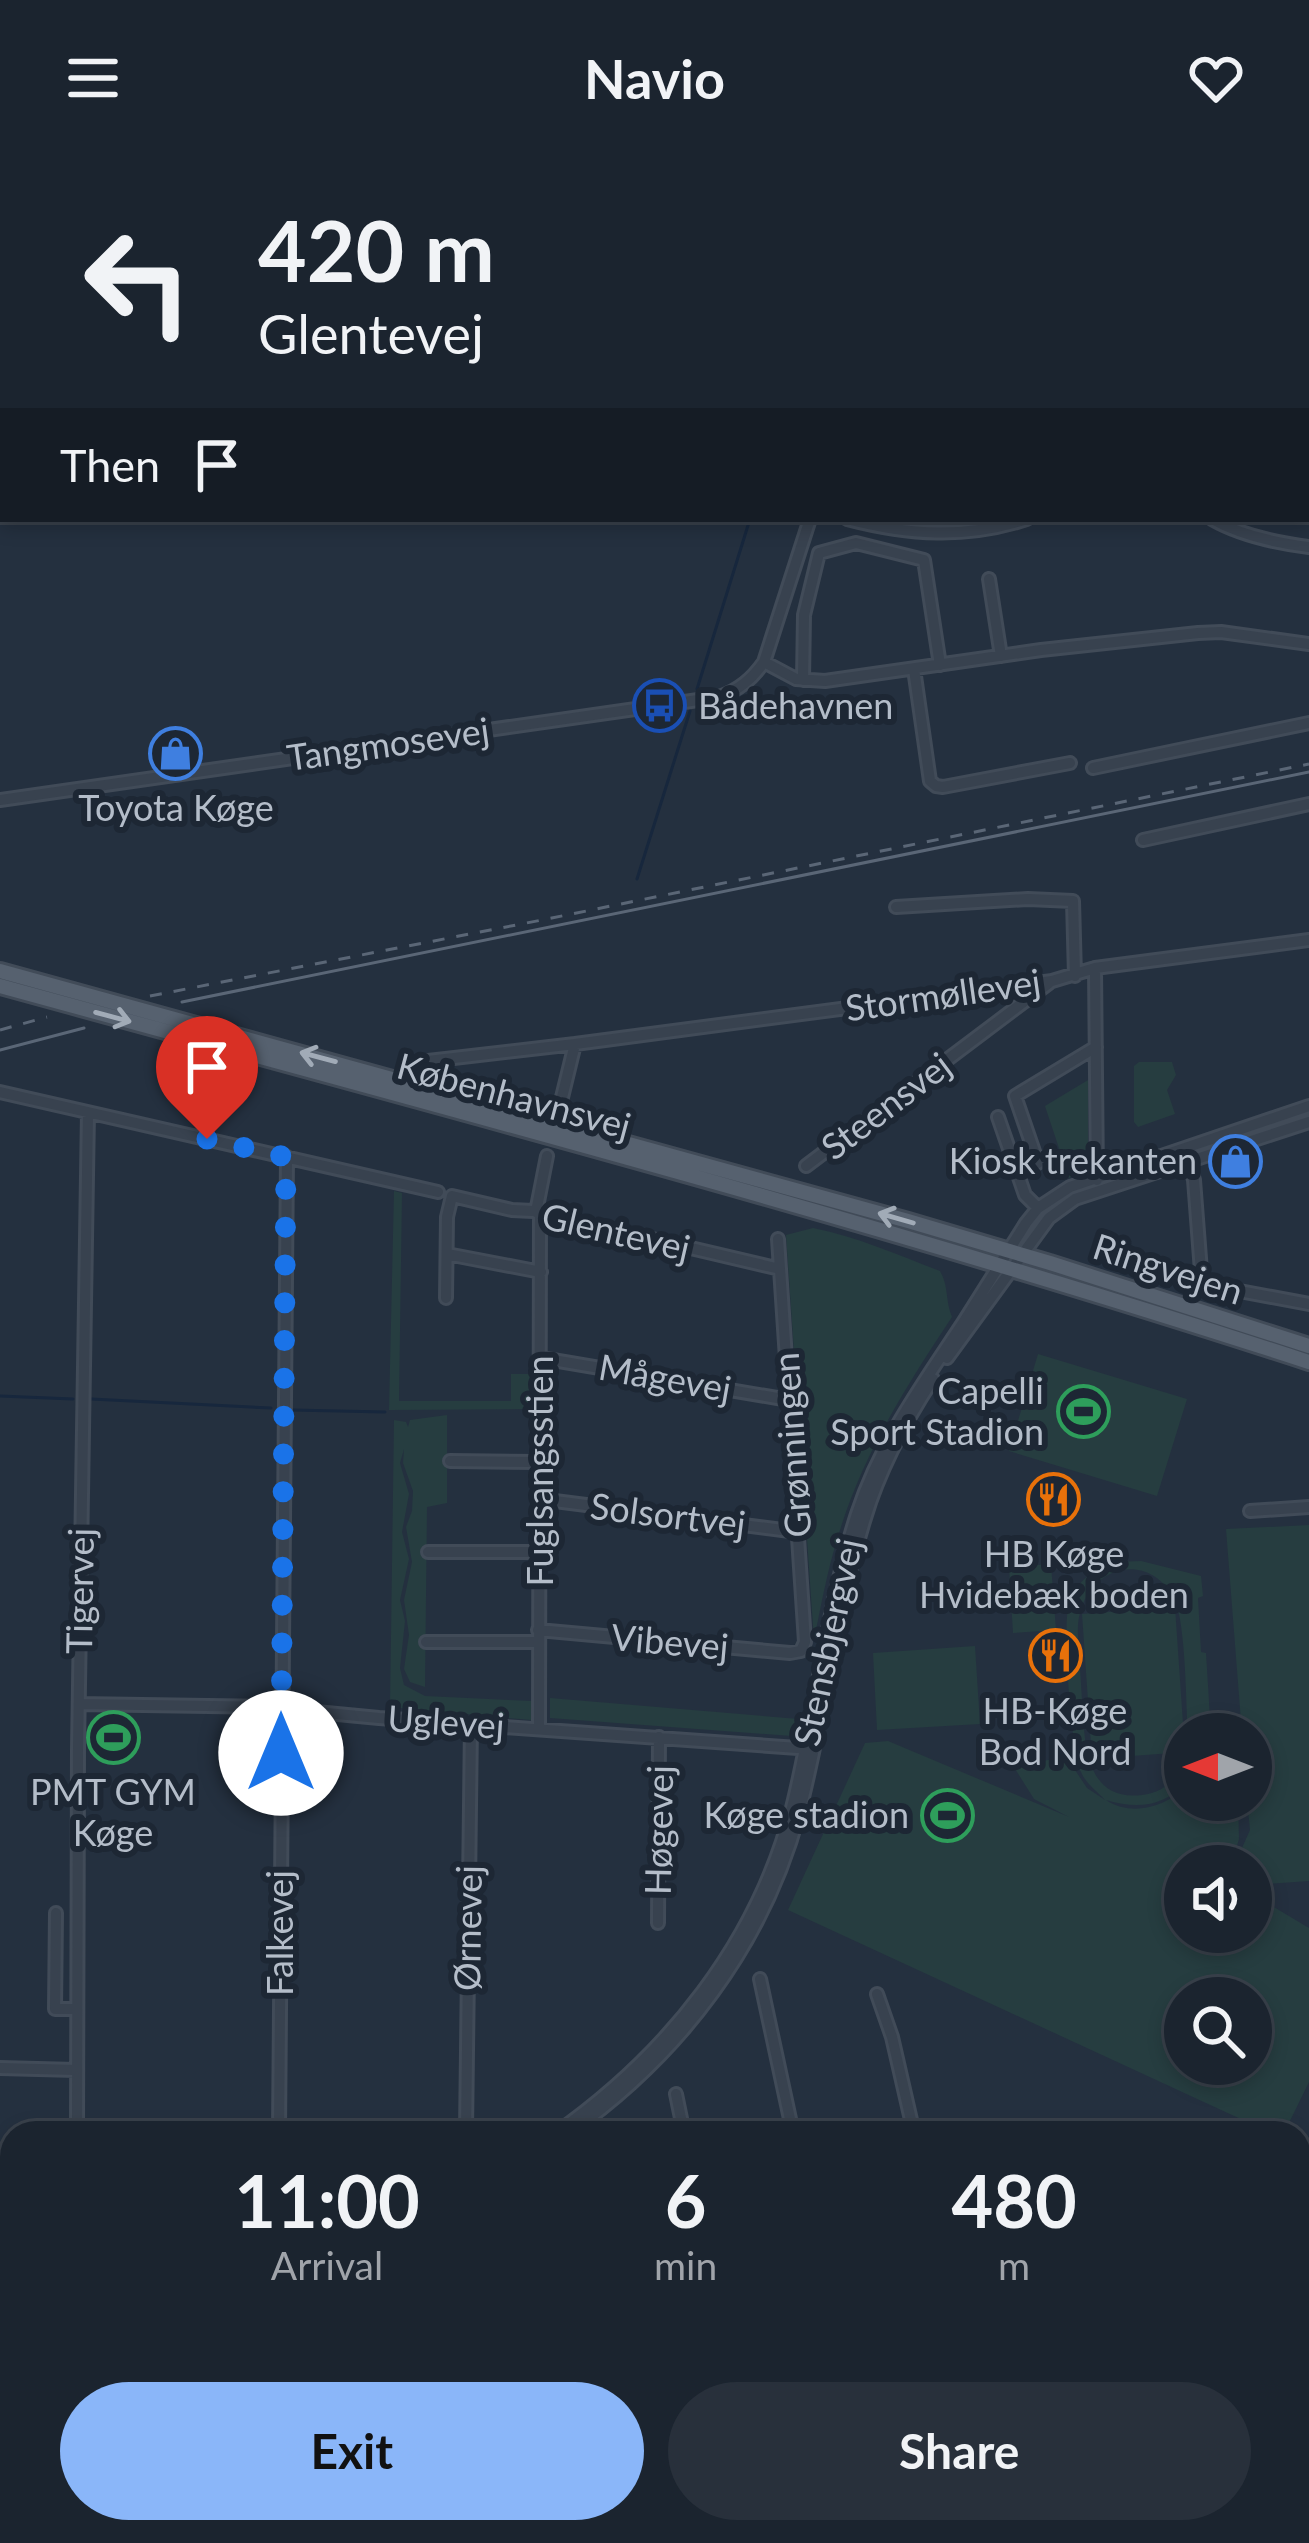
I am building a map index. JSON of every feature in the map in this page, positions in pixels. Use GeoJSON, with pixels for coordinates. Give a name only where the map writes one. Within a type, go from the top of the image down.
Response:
{"type":"FeatureCollection","features":[{"type":"Feature","properties":{"kind":"main road","name":"Københavnsvej"},"geometry":{"type":"LineString","coordinates":[[0,970],[1016,1252]]}},
{"type":"Feature","properties":{"kind":"main road","name":"Københavnsvej"},"geometry":{"type":"LineString","coordinates":[[0,986],[723,1184],[1005,1268]]}},
{"type":"Feature","properties":{"kind":"main road","name":"Ringvejen"},"geometry":{"type":"LineString","coordinates":[[1016,1252],[1309,1346]]}},
{"type":"Feature","properties":{"kind":"main road","name":"Ringvejen"},"geometry":{"type":"LineString","coordinates":[[1005,1268],[1309,1362]]}},
{"type":"Feature","properties":{"kind":"street"},"geometry":{"type":"LineString","coordinates":[[809,522],[764,662],[803,680],[1198,633],[1309,644]]}},
{"type":"Feature","properties":{"kind":"street"},"geometry":{"type":"LineString","coordinates":[[862,522],[927,535],[966,533],[1014,522]]}},
{"type":"Feature","properties":{"kind":"street"},"geometry":{"type":"LineString","coordinates":[[1218,522],[1283,544],[1309,547]]}},
{"type":"Feature","properties":{"kind":"street"},"geometry":{"type":"LineString","coordinates":[[1233,522],[1256,535]]}},
{"type":"Feature","properties":{"kind":"street"},"geometry":{"type":"LineString","coordinates":[[803,680],[803,615],[818,553],[856,543],[924,560],[940,665]]}},
{"type":"Feature","properties":{"kind":"street"},"geometry":{"type":"LineString","coordinates":[[988,579],[1001,656]]}},
{"type":"Feature","properties":{"kind":"street","name":"Tangmosevej"},"geometry":{"type":"LineString","coordinates":[[0,800],[719,697],[754,677],[764,662]]}},
{"type":"Feature","properties":{"kind":"street"},"geometry":{"type":"LineString","coordinates":[[914,669],[933,784],[943,787],[1070,763]]}},
{"type":"Feature","properties":{"kind":"street"},"geometry":{"type":"LineString","coordinates":[[1093,768],[1309,723]]}},
{"type":"Feature","properties":{"kind":"street"},"geometry":{"type":"LineString","coordinates":[[1143,840],[1309,804]]}},
{"type":"Feature","properties":{"kind":"street"},"geometry":{"type":"LineString","coordinates":[[896,907],[1028,898],[1073,901],[1075,976]]}},
{"type":"Feature","properties":{"kind":"street","name":"Stormøllevej"},"geometry":{"type":"LineString","coordinates":[[428,1061],[1016,986],[1095,968],[1309,940]]}},
{"type":"Feature","properties":{"kind":"street"},"geometry":{"type":"LineString","coordinates":[[1095,968],[1098,1184]]}},
{"type":"Feature","properties":{"kind":"street","name":"Steensvej"},"geometry":{"type":"LineString","coordinates":[[806,1166],[1052,981]]}},
{"type":"Feature","properties":{"kind":"street"},"geometry":{"type":"LineString","coordinates":[[1016,986],[1024,1003]]}},
{"type":"Feature","properties":{"kind":"street"},"geometry":{"type":"LineString","coordinates":[[556,1122],[574,1044]]}},
{"type":"Feature","properties":{"kind":"street"},"geometry":{"type":"LineString","coordinates":[[1038,1163],[1015,1096],[1096,1047]]}},
{"type":"Feature","properties":{"kind":"street","name":"Glentevej"},"geometry":{"type":"LineString","coordinates":[[0,1092],[781,1269]]}},
{"type":"Feature","properties":{"kind":"street"},"geometry":{"type":"LineString","coordinates":[[1016,1252],[1060,1208],[1098,1184],[1184,1148],[1309,1106]]}},
{"type":"Feature","properties":{"kind":"street","name":"Tigervej"},"geometry":{"type":"LineString","coordinates":[[76,2121],[88,1112]]}},
{"type":"Feature","properties":{"kind":"street"},"geometry":{"type":"LineString","coordinates":[[998,1117],[1025,1195],[1038,1208]]}},
{"type":"Feature","properties":{"kind":"street"},"geometry":{"type":"LineString","coordinates":[[1016,1252],[1038,1208],[1057,1194],[1188,1162],[1309,1122]]}},
{"type":"Feature","properties":{"kind":"street"},"geometry":{"type":"LineString","coordinates":[[1184,1148],[1194,1180],[1202,1284],[1309,1304]]}},
{"type":"Feature","properties":{"kind":"street","name":"Falkevej"},"geometry":{"type":"LineString","coordinates":[[279,2121],[286,1157]]}},
{"type":"Feature","properties":{"kind":"street","name":"Fuglsangsstien"},"geometry":{"type":"LineString","coordinates":[[539,1729],[538,1213],[542,1161]]}},
{"type":"Feature","properties":{"kind":"street"},"geometry":{"type":"LineString","coordinates":[[445,1194],[446,1298]]}},
{"type":"Feature","properties":{"kind":"street","name":"Grønningen"},"geometry":{"type":"LineString","coordinates":[[778,1238],[802,1651]]}},
{"type":"Feature","properties":{"kind":"street","name":"Stensbjergvej"},"geometry":{"type":"LineString","coordinates":[[572,2121],[667,2037],[730,1953],[773,1866],[791,1811],[850,1569],[894,1444],[1016,1252]]}},
{"type":"Feature","properties":{"kind":"street"},"geometry":{"type":"LineString","coordinates":[[447,1254],[541,1272]]}},
{"type":"Feature","properties":{"kind":"street","name":"Mågevej"},"geometry":{"type":"LineString","coordinates":[[541,1358],[789,1400]]}},
{"type":"Feature","properties":{"kind":"street"},"geometry":{"type":"LineString","coordinates":[[450,1461],[539,1462]]}},
{"type":"Feature","properties":{"kind":"street","name":"Solsortvej"},"geometry":{"type":"LineString","coordinates":[[539,1498],[798,1532]]}},
{"type":"Feature","properties":{"kind":"street"},"geometry":{"type":"LineString","coordinates":[[1250,1511],[1309,1507]]}},
{"type":"Feature","properties":{"kind":"street"},"geometry":{"type":"LineString","coordinates":[[428,1552],[539,1552]]}},
{"type":"Feature","properties":{"kind":"street","name":"Vibevej"},"geometry":{"type":"LineString","coordinates":[[426,1642],[538,1636],[790,1654],[802,1651]]}},
{"type":"Feature","properties":{"kind":"street","name":"Uglevej"},"geometry":{"type":"LineString","coordinates":[[79,1704],[281,1709],[809,1748]]}},
{"type":"Feature","properties":{"kind":"street","name":"Ørnevej"},"geometry":{"type":"LineString","coordinates":[[466,2121],[471,1724]]}},
{"type":"Feature","properties":{"kind":"street","name":"Høgevej"},"geometry":{"type":"LineString","coordinates":[[658,1923],[659,1737]]}},
{"type":"Feature","properties":{"kind":"street","name":"Stensbjergvej"},"geometry":{"type":"LineString","coordinates":[[584,2121],[674,2042],[737,1958],[781,1870],[799,1812],[809,1748]]}},
{"type":"Feature","properties":{"kind":"street"},"geometry":{"type":"LineString","coordinates":[[56,1913],[55,2009],[76,2008]]}},
{"type":"Feature","properties":{"kind":"street"},"geometry":{"type":"LineString","coordinates":[[760,1978],[790,2121]]}},
{"type":"Feature","properties":{"kind":"street"},"geometry":{"type":"LineString","coordinates":[[877,1994],[911,2121]]}},
{"type":"Feature","properties":{"kind":"street"},"geometry":{"type":"LineString","coordinates":[[0,2068],[76,2070]]}},
{"type":"Feature","properties":{"kind":"street"},"geometry":{"type":"LineString","coordinates":[[676,2094],[682,2121]]}},
{"type":"Feature","properties":{"kind":"green space"},"geometry":{"type":"Polygon","coordinates":[[[1172,1062],[1176,1075],[1167,1090],[1175,1114],[1138,1127],[1134,1122],[1134,1066],[1172,1062]]]}},
{"type":"Feature","properties":{"kind":"green space"},"geometry":{"type":"Polygon","coordinates":[[[1088,1080],[1088,1167],[1069,1178],[1045,1106],[1088,1080]]]}},
{"type":"Feature","properties":{"kind":"green space"},"geometry":{"type":"Polygon","coordinates":[[[394,1191],[402,1193],[399,1401],[511,1401],[511,1374],[534,1374],[533,1409],[389,1410],[394,1191]]]}},
{"type":"Feature","properties":{"kind":"green space"},"geometry":{"type":"Polygon","coordinates":[[[813,1228],[940,1271],[952,1317],[901,1397],[858,1480],[833,1552],[814,1640],[786,1235],[813,1228]]]}},
{"type":"Feature","properties":{"kind":"green space"},"geometry":{"type":"Polygon","coordinates":[[[1038,1354],[1187,1399],[1157,1496],[1009,1451],[1038,1354]]]}},
{"type":"Feature","properties":{"kind":"green space"},"geometry":{"type":"Polygon","coordinates":[[[447,1415],[447,1503],[427,1507],[425,1687],[410,1682],[404,1669],[409,1635],[404,1600],[412,1562],[406,1527],[413,1491],[403,1463],[404,1449],[400,1463],[409,1494],[402,1532],[409,1559],[400,1600],[405,1621],[400,1668],[404,1685],[425,1696],[532,1701],[531,1720],[390,1707],[394,1420],[408,1427],[410,1420],[447,1415]]]}},
{"type":"Feature","properties":{"kind":"green space","name":"Køge stadion"},"geometry":{"type":"Polygon","coordinates":[[[1309,1525],[1309,1881],[1272,1884],[1272,1845],[1243,1845],[1249,1821],[1272,1821],[1272,1713],[1240,1713],[1226,1529],[1309,1525]]]}},
{"type":"Feature","properties":{"kind":"green space","name":"Køge stadion"},"geometry":{"type":"Polygon","coordinates":[[[1113,1553],[1115,1562],[1141,1561],[1201,1576],[1201,1652],[1206,1653],[1210,1713],[1187,1713],[1183,1641],[1173,1596],[1145,1571],[1112,1573],[1087,1596],[1080,1614],[1083,1717],[1091,1766],[1109,1789],[1123,1795],[1164,1787],[1164,1799],[1157,1802],[1128,1805],[1106,1800],[1116,1805],[1136,1809],[1164,1802],[1164,1821],[1239,1821],[1237,1845],[1164,1845],[1164,1953],[1272,1953],[1272,1906],[1309,1928],[1309,2082],[1290,2121],[1245,2121],[1167,2085],[1272,2085],[1272,1977],[1164,1977],[1164,2084],[788,1910],[865,1743],[888,1741],[1069,1817],[1034,1799],[1012,1764],[1067,1758],[1087,1788],[1105,1800],[1086,1780],[1077,1760],[1067,1616],[1075,1590],[1108,1564],[1107,1554],[1113,1553]]]}},
{"type":"Feature","properties":{"kind":"green space"},"geometry":{"type":"Polygon","coordinates":[[[1051,1564],[1056,1630],[1013,1633],[1009,1567],[1051,1564]]]}},
{"type":"Feature","properties":{"kind":"green space"},"geometry":{"type":"Polygon","coordinates":[[[1175,1607],[1182,1713],[1164,1713],[1164,1754],[1092,1759],[1082,1614],[1175,1607]]]}},
{"type":"Feature","properties":{"kind":"green space"},"geometry":{"type":"Polygon","coordinates":[[[975,1646],[980,1724],[877,1730],[873,1653],[975,1646]]]}},
{"type":"Feature","properties":{"kind":"green space"},"geometry":{"type":"Polygon","coordinates":[[[550,1698],[798,1719],[792,1736],[550,1718],[550,1698]]]}},
{"type":"Feature","properties":{"kind":"waterway"},"geometry":{"type":"LineString","coordinates":[[697,689],[749,522]]}},
{"type":"Feature","properties":{"kind":"waterway"},"geometry":{"type":"LineString","coordinates":[[637,879],[690,711]]}},
{"type":"Feature","properties":{"kind":"waterway"},"geometry":{"type":"LineString","coordinates":[[0,1396],[73,1399]]}},
{"type":"Feature","properties":{"kind":"waterway"},"geometry":{"type":"LineString","coordinates":[[91,1399],[271,1408]]}},
{"type":"Feature","properties":{"kind":"waterway"},"geometry":{"type":"LineString","coordinates":[[292,1410],[385,1412]]}},
{"type":"Feature","properties":{"kind":"tram line"},"geometry":{"type":"LineString","coordinates":[[182,1002],[1309,772]]}},
{"type":"Feature","properties":{"kind":"tram line"},"geometry":{"type":"LineString","coordinates":[[0,1050],[84,1028]]}},
{"type":"Feature","properties":{"kind":"railway"},"geometry":{"type":"LineString","coordinates":[[150,996],[1309,764]]}},
{"type":"Feature","properties":{"kind":"railway"},"geometry":{"type":"LineString","coordinates":[[0,1030],[47,1017]]}},
{"type":"Feature","properties":{"kind":"place","name":"Bådehavnen"},"geometry":{"type":"Point","coordinates":[659,706]}},
{"type":"Feature","properties":{"kind":"place","name":"Toyota Køge"},"geometry":{"type":"Point","coordinates":[176,753]}},
{"type":"Feature","properties":{"kind":"place","name":"Kiosk trekanten"},"geometry":{"type":"Point","coordinates":[1236,1161]}},
{"type":"Feature","properties":{"kind":"place","name":"Capelli Sport Stadion"},"geometry":{"type":"Point","coordinates":[1083,1412]}},
{"type":"Feature","properties":{"kind":"place","name":"HB Køge Hvidebæk boden"},"geometry":{"type":"Point","coordinates":[1054,1499]}},
{"type":"Feature","properties":{"kind":"place","name":"HB-Køge Bod Nord"},"geometry":{"type":"Point","coordinates":[1055,1655]}},
{"type":"Feature","properties":{"kind":"place","name":"PMT GYM Køge"},"geometry":{"type":"Point","coordinates":[113,1737]}},
{"type":"Feature","properties":{"kind":"place","name":"Køge stadion"},"geometry":{"type":"Point","coordinates":[948,1815]}},
{"type":"Feature","properties":{"kind":"route"},"geometry":{"type":"LineString","coordinates":[[207,1139],[286,1157],[281,1753]]}}]}
